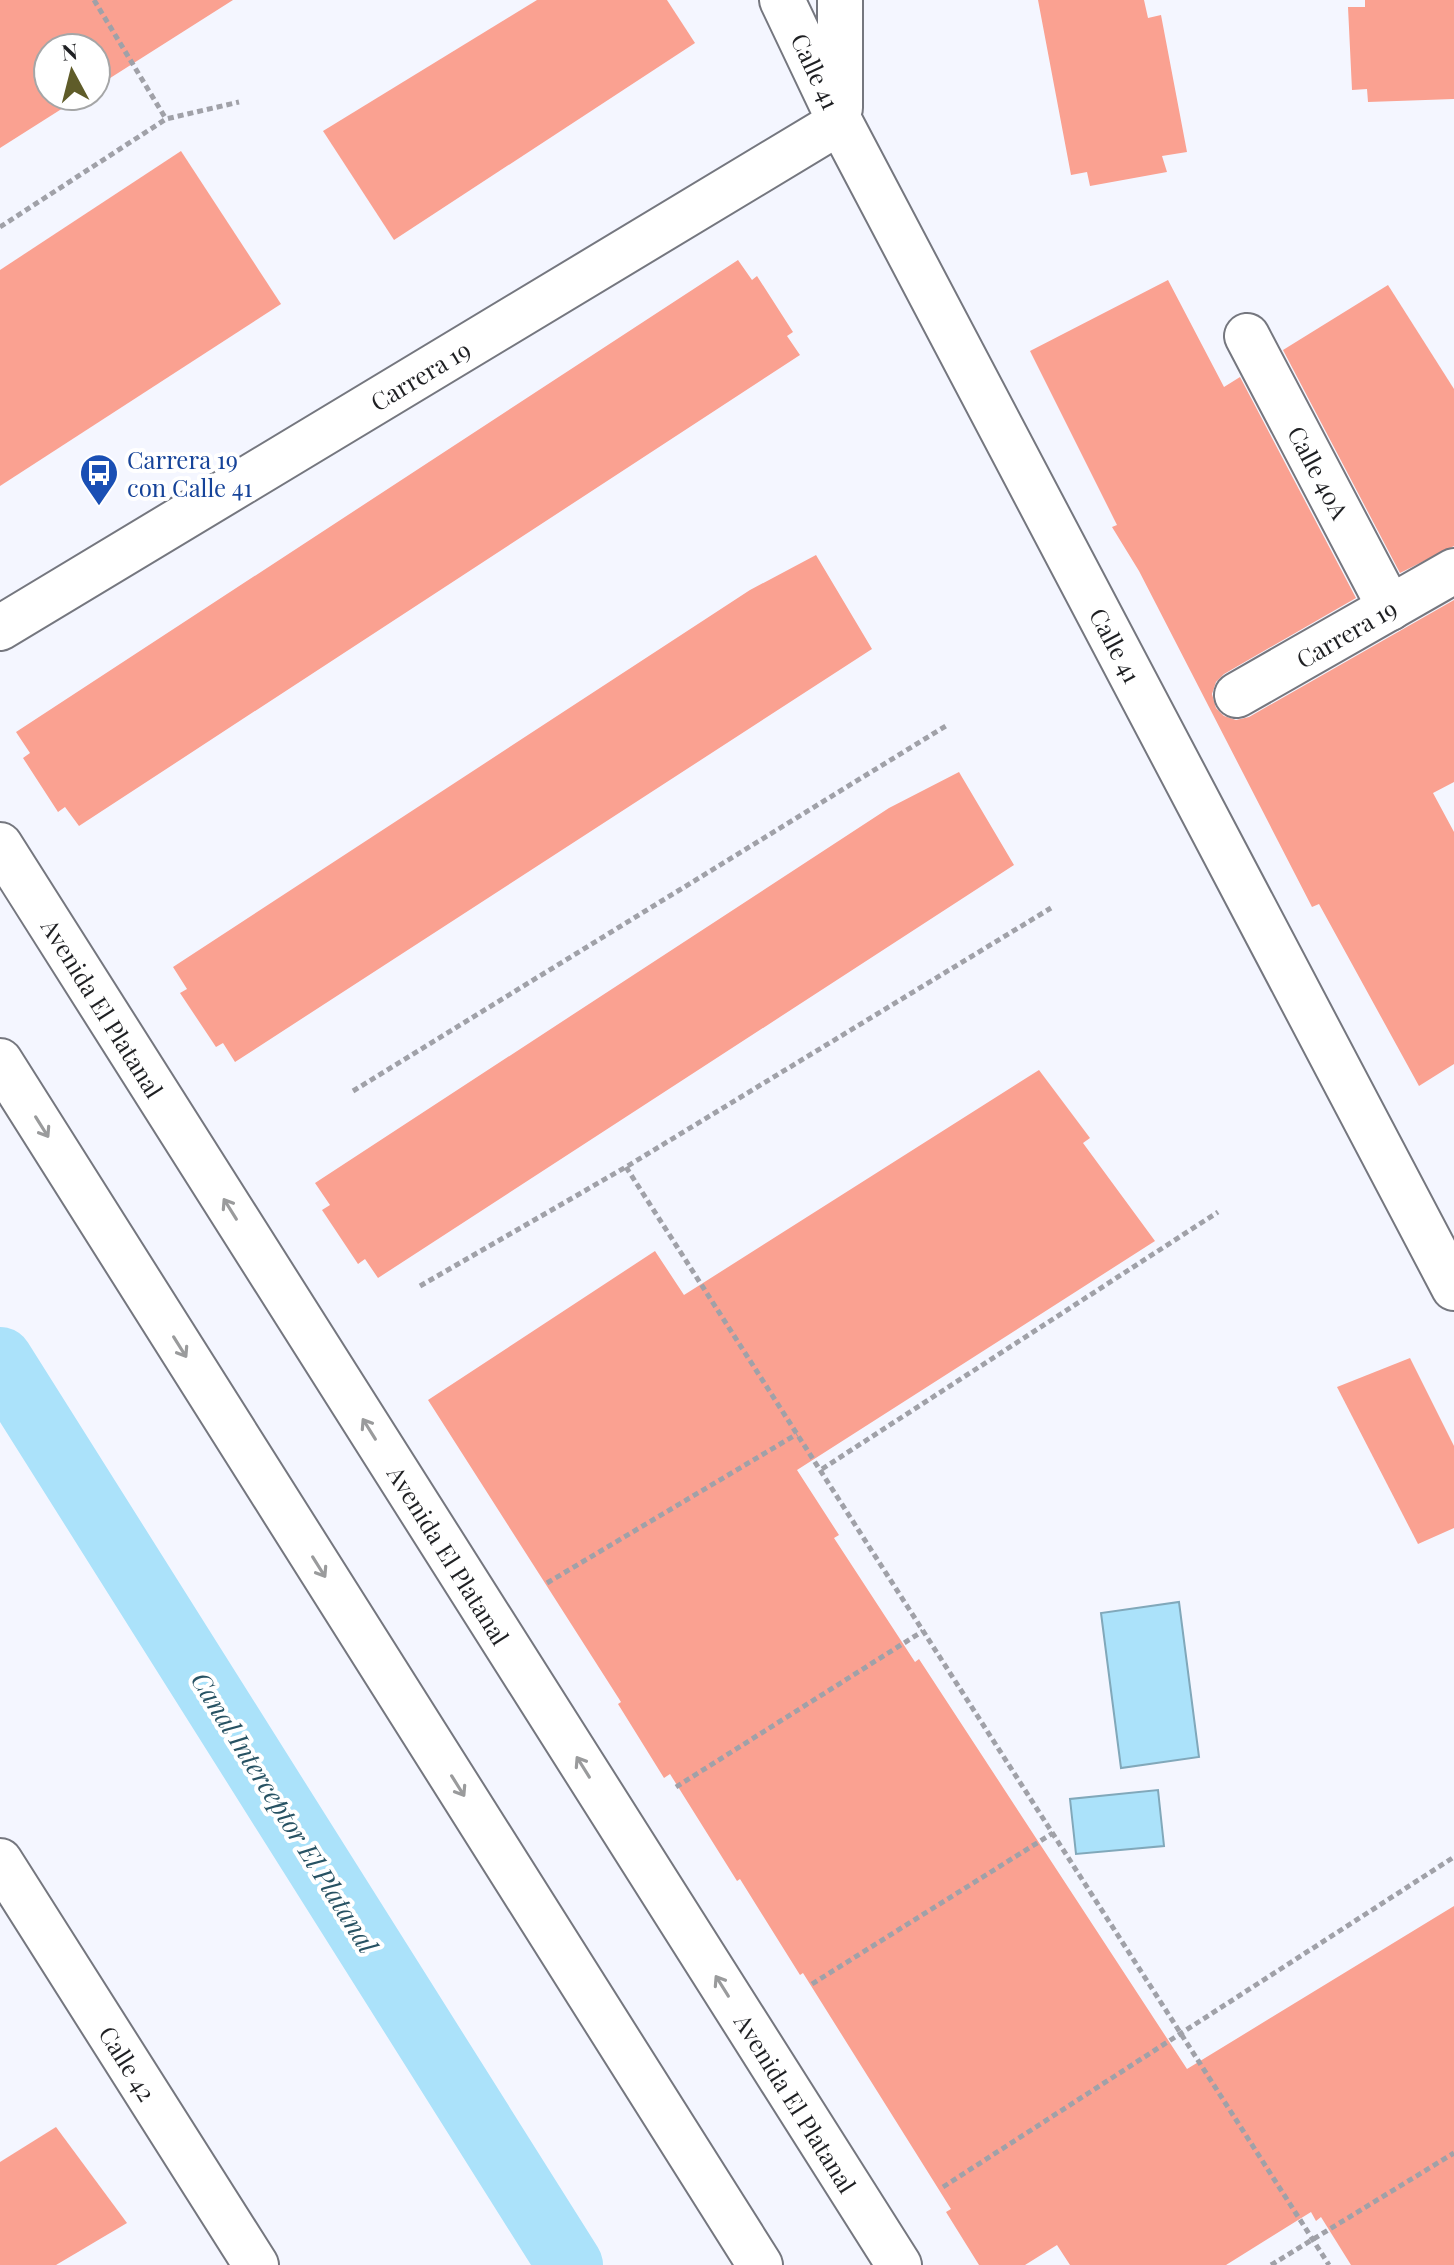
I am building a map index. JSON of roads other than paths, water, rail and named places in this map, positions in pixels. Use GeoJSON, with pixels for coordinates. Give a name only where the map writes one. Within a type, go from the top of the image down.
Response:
{"type":"FeatureCollection","features":[{"type":"Feature","properties":{"kind":"street","name":"Calle 41"},"geometry":{"type":"LineString","coordinates":[[782,0],[840,122],[1454,1288]]}},
{"type":"Feature","properties":{"kind":"street"},"geometry":{"type":"LineString","coordinates":[[840,0],[840,122]]}},
{"type":"Feature","properties":{"kind":"street","name":"Carrera 19"},"geometry":{"type":"LineString","coordinates":[[0,628],[840,122]]}},
{"type":"Feature","properties":{"kind":"street","name":"Calle 40A"},"geometry":{"type":"LineString","coordinates":[[1247,336],[1390,608]]}},
{"type":"Feature","properties":{"kind":"street","name":"Carrera 19"},"geometry":{"type":"LineString","coordinates":[[1237,695],[1454,571]]}},
{"type":"Feature","properties":{"kind":"street","name":"Avenida El Platanal"},"geometry":{"type":"LineString","coordinates":[[0,845],[899,2265]]}},
{"type":"Feature","properties":{"kind":"street"},"geometry":{"type":"LineString","coordinates":[[0,1061],[760,2265]]}},
{"type":"Feature","properties":{"kind":"street","name":"Calle 42"},"geometry":{"type":"LineString","coordinates":[[0,1861],[256,2265]]}},
{"type":"Feature","properties":{"kind":"water"},"geometry":{"type":"Polygon","coordinates":[[[1179,1602],[1199,1757],[1121,1768],[1101,1613],[1179,1602]]]}},
{"type":"Feature","properties":{"kind":"water"},"geometry":{"type":"Polygon","coordinates":[[[1158,1790],[1164,1846],[1076,1854],[1070,1799],[1158,1790]]]}},
{"type":"Feature","properties":{"kind":"waterway","name":"Canal Interceptor El Platanal"},"geometry":{"type":"LineString","coordinates":[[0,1360],[570,2265]]}},
{"type":"Feature","properties":{"kind":"place","name":"Carrera 19 con Calle 41"},"geometry":{"type":"Point","coordinates":[99,507]}}]}
